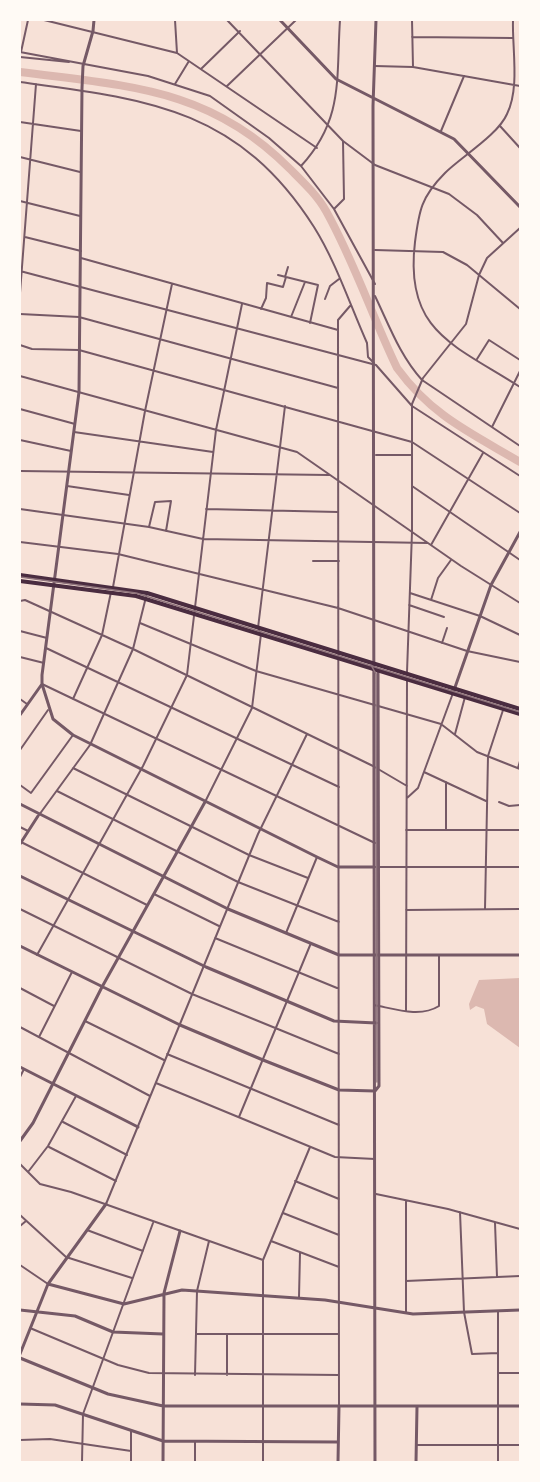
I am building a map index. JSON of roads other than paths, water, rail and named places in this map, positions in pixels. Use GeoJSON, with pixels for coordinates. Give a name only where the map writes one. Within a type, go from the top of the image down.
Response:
{"type":"FeatureCollection","features":[{"type":"Feature","properties":{"kind":"main road"},"geometry":{"type":"LineString","coordinates":[[20,575],[146,596],[258,628],[376,668],[504,706]]}},
{"type":"Feature","properties":{"kind":"main road"},"geometry":{"type":"LineString","coordinates":[[20,581],[112,590]]}},
{"type":"Feature","properties":{"kind":"main road"},"geometry":{"type":"LineString","coordinates":[[195,611],[261,634],[339,656]]}},
{"type":"Feature","properties":{"kind":"main road"},"geometry":{"type":"LineString","coordinates":[[453,691],[465,697],[520,710]]}},
{"type":"Feature","properties":{"kind":"street"},"geometry":{"type":"LineString","coordinates":[[28,20],[20,52],[148,76],[210,96],[269,138],[301,166],[334,209],[375,284]]}},
{"type":"Feature","properties":{"kind":"street"},"geometry":{"type":"LineString","coordinates":[[44,20],[177,53],[317,148]]}},
{"type":"Feature","properties":{"kind":"street"},"geometry":{"type":"LineString","coordinates":[[66,25],[67,20]]}},
{"type":"Feature","properties":{"kind":"street"},"geometry":{"type":"LineString","coordinates":[[94,20],[83,65],[79,392],[44,663],[42,684],[48,710],[53,719],[90,745],[338,867],[520,867]]}},
{"type":"Feature","properties":{"kind":"street"},"geometry":{"type":"LineString","coordinates":[[175,20],[177,53]]}},
{"type":"Feature","properties":{"kind":"street"},"geometry":{"type":"LineString","coordinates":[[227,20],[261,52],[343,141],[375,165],[449,194],[464,204],[503,243]]}},
{"type":"Feature","properties":{"kind":"street"},"geometry":{"type":"LineString","coordinates":[[280,20],[336,79],[454,139],[520,207]]}},
{"type":"Feature","properties":{"kind":"street"},"geometry":{"type":"LineString","coordinates":[[227,86],[296,20]]}},
{"type":"Feature","properties":{"kind":"street"},"geometry":{"type":"LineString","coordinates":[[301,166],[317,148],[328,127],[337,98],[340,20]]}},
{"type":"Feature","properties":{"kind":"street"},"geometry":{"type":"LineString","coordinates":[[376,20],[374,98],[378,769],[376,844]]}},
{"type":"Feature","properties":{"kind":"street"},"geometry":{"type":"LineString","coordinates":[[412,20],[413,67]]}},
{"type":"Feature","properties":{"kind":"street"},"geometry":{"type":"LineString","coordinates":[[513,20],[513,84],[510,107],[499,125],[432,188],[420,207],[414,249],[414,276],[422,312],[439,333],[520,387]]}},
{"type":"Feature","properties":{"kind":"street"},"geometry":{"type":"LineString","coordinates":[[201,69],[240,31]]}},
{"type":"Feature","properties":{"kind":"street"},"geometry":{"type":"LineString","coordinates":[[412,37],[512,38]]}},
{"type":"Feature","properties":{"kind":"street"},"geometry":{"type":"LineString","coordinates":[[20,57],[83,65]]}},
{"type":"Feature","properties":{"kind":"street"},"geometry":{"type":"LineString","coordinates":[[175,84],[190,60]]}},
{"type":"Feature","properties":{"kind":"street"},"geometry":{"type":"LineString","coordinates":[[375,66],[413,67],[520,86]]}},
{"type":"Feature","properties":{"kind":"street"},"geometry":{"type":"LineString","coordinates":[[441,131],[464,76]]}},
{"type":"Feature","properties":{"kind":"street"},"geometry":{"type":"LineString","coordinates":[[20,82],[82,90],[155,104],[199,121],[232,140],[279,181],[314,228],[367,343],[368,357],[412,405],[520,476]]}},
{"type":"Feature","properties":{"kind":"street"},"geometry":{"type":"LineString","coordinates":[[20,293],[36,84]]}},
{"type":"Feature","properties":{"kind":"street"},"geometry":{"type":"LineString","coordinates":[[20,122],[81,131]]}},
{"type":"Feature","properties":{"kind":"street"},"geometry":{"type":"LineString","coordinates":[[499,125],[520,148]]}},
{"type":"Feature","properties":{"kind":"street"},"geometry":{"type":"LineString","coordinates":[[334,209],[344,199],[343,141]]}},
{"type":"Feature","properties":{"kind":"street"},"geometry":{"type":"LineString","coordinates":[[20,157],[80,172]]}},
{"type":"Feature","properties":{"kind":"street"},"geometry":{"type":"LineString","coordinates":[[20,201],[80,216]]}},
{"type":"Feature","properties":{"kind":"street"},"geometry":{"type":"LineString","coordinates":[[406,1011],[406,714],[412,542],[412,405],[422,381],[466,324],[479,275],[487,258],[520,228]]}},
{"type":"Feature","properties":{"kind":"street"},"geometry":{"type":"LineString","coordinates":[[20,229],[25,230]]}},
{"type":"Feature","properties":{"kind":"street"},"geometry":{"type":"LineString","coordinates":[[25,237],[81,251]]}},
{"type":"Feature","properties":{"kind":"street"},"geometry":{"type":"LineString","coordinates":[[375,250],[414,249],[443,252],[479,275],[520,309]]}},
{"type":"Feature","properties":{"kind":"street"},"geometry":{"type":"LineString","coordinates":[[81,258],[338,330]]}},
{"type":"Feature","properties":{"kind":"street"},"geometry":{"type":"LineString","coordinates":[[261,309],[266,298],[267,283],[283,287],[288,267]]}},
{"type":"Feature","properties":{"kind":"street"},"geometry":{"type":"LineString","coordinates":[[20,271],[376,365]]}},
{"type":"Feature","properties":{"kind":"street"},"geometry":{"type":"LineString","coordinates":[[278,275],[319,286],[310,323]]}},
{"type":"Feature","properties":{"kind":"street"},"geometry":{"type":"LineString","coordinates":[[325,299],[330,286],[339,279]]}},
{"type":"Feature","properties":{"kind":"street"},"geometry":{"type":"LineString","coordinates":[[291,317],[305,282]]}},
{"type":"Feature","properties":{"kind":"street"},"geometry":{"type":"LineString","coordinates":[[73,699],[102,635],[153,370],[172,284]]}},
{"type":"Feature","properties":{"kind":"street"},"geometry":{"type":"LineString","coordinates":[[375,296],[402,352],[422,381],[520,446]]}},
{"type":"Feature","properties":{"kind":"street"},"geometry":{"type":"LineString","coordinates":[[37,955],[140,770],[187,675],[216,430],[242,304]]}},
{"type":"Feature","properties":{"kind":"street"},"geometry":{"type":"LineString","coordinates":[[338,1462],[338,320],[350,306]]}},
{"type":"Feature","properties":{"kind":"street"},"geometry":{"type":"LineString","coordinates":[[20,314],[80,317],[338,388]]}},
{"type":"Feature","properties":{"kind":"street"},"geometry":{"type":"LineString","coordinates":[[477,358],[489,340],[520,360]]}},
{"type":"Feature","properties":{"kind":"street"},"geometry":{"type":"LineString","coordinates":[[20,345],[32,349],[79,350],[412,442],[520,513]]}},
{"type":"Feature","properties":{"kind":"street"},"geometry":{"type":"LineString","coordinates":[[492,427],[520,370]]}},
{"type":"Feature","properties":{"kind":"street"},"geometry":{"type":"LineString","coordinates":[[20,376],[297,452],[451,559],[520,603]]}},
{"type":"Feature","properties":{"kind":"street"},"geometry":{"type":"LineString","coordinates":[[20,1141],[33,1123],[102,987],[205,802],[252,708],[261,634],[258,628],[262,590],[285,406]]}},
{"type":"Feature","properties":{"kind":"street"},"geometry":{"type":"LineString","coordinates":[[20,410],[75,424]]}},
{"type":"Feature","properties":{"kind":"street"},"geometry":{"type":"LineString","coordinates":[[74,432],[213,452]]}},
{"type":"Feature","properties":{"kind":"street"},"geometry":{"type":"LineString","coordinates":[[20,440],[72,451]]}},
{"type":"Feature","properties":{"kind":"street"},"geometry":{"type":"LineString","coordinates":[[430,544],[483,452]]}},
{"type":"Feature","properties":{"kind":"street"},"geometry":{"type":"LineString","coordinates":[[376,454],[412,455]]}},
{"type":"Feature","properties":{"kind":"street"},"geometry":{"type":"LineString","coordinates":[[20,471],[330,475]]}},
{"type":"Feature","properties":{"kind":"street"},"geometry":{"type":"LineString","coordinates":[[67,486],[129,495]]}},
{"type":"Feature","properties":{"kind":"street"},"geometry":{"type":"LineString","coordinates":[[412,486],[520,560]]}},
{"type":"Feature","properties":{"kind":"street"},"geometry":{"type":"LineString","coordinates":[[149,527],[155,502],[171,501],[166,531]]}},
{"type":"Feature","properties":{"kind":"street"},"geometry":{"type":"LineString","coordinates":[[20,508],[149,527],[203,539],[430,544]]}},
{"type":"Feature","properties":{"kind":"street"},"geometry":{"type":"LineString","coordinates":[[206,509],[339,512]]}},
{"type":"Feature","properties":{"kind":"street"},"geometry":{"type":"LineString","coordinates":[[407,798],[418,788],[491,585],[520,532]]}},
{"type":"Feature","properties":{"kind":"street"},"geometry":{"type":"LineString","coordinates":[[20,542],[118,554],[338,608],[467,651],[520,662]]}},
{"type":"Feature","properties":{"kind":"street"},"geometry":{"type":"LineString","coordinates":[[431,600],[438,578],[451,559]]}},
{"type":"Feature","properties":{"kind":"street"},"geometry":{"type":"LineString","coordinates":[[313,561],[339,561]]}},
{"type":"Feature","properties":{"kind":"street"},"geometry":{"type":"LineString","coordinates":[[410,593],[480,616],[520,635]]}},
{"type":"Feature","properties":{"kind":"street"},"geometry":{"type":"LineString","coordinates":[[146,596],[133,649],[90,745],[20,843],[148,905]]}},
{"type":"Feature","properties":{"kind":"street"},"geometry":{"type":"LineString","coordinates":[[20,601],[133,649],[374,766],[407,786]]}},
{"type":"Feature","properties":{"kind":"street"},"geometry":{"type":"LineString","coordinates":[[409,605],[444,617]]}},
{"type":"Feature","properties":{"kind":"street"},"geometry":{"type":"LineString","coordinates":[[140,623],[256,671],[441,724],[488,756],[519,768],[520,761]]}},
{"type":"Feature","properties":{"kind":"street"},"geometry":{"type":"LineString","coordinates":[[442,643],[447,628]]}},
{"type":"Feature","properties":{"kind":"street"},"geometry":{"type":"LineString","coordinates":[[20,631],[47,638]]}},
{"type":"Feature","properties":{"kind":"street"},"geometry":{"type":"LineString","coordinates":[[46,648],[339,787]]}},
{"type":"Feature","properties":{"kind":"street"},"geometry":{"type":"LineString","coordinates":[[20,657],[44,663]]}},
{"type":"Feature","properties":{"kind":"street"},"geometry":{"type":"LineString","coordinates":[[42,684],[376,844]]}},
{"type":"Feature","properties":{"kind":"street"},"geometry":{"type":"LineString","coordinates":[[20,715],[42,684]]}},
{"type":"Feature","properties":{"kind":"street"},"geometry":{"type":"LineString","coordinates":[[455,734],[465,697]]}},
{"type":"Feature","properties":{"kind":"street"},"geometry":{"type":"LineString","coordinates":[[20,699],[27,704]]}},
{"type":"Feature","properties":{"kind":"street"},"geometry":{"type":"LineString","coordinates":[[375,1462],[376,844],[374,766],[376,705]]}},
{"type":"Feature","properties":{"kind":"street"},"geometry":{"type":"LineString","coordinates":[[485,909],[488,756],[504,706]]}},
{"type":"Feature","properties":{"kind":"street"},"geometry":{"type":"LineString","coordinates":[[20,750],[48,710]]}},
{"type":"Feature","properties":{"kind":"street"},"geometry":{"type":"LineString","coordinates":[[307,734],[260,829],[106,1204],[48,1284],[20,1356],[92,1388],[133,1401],[163,1406],[520,1406]]}},
{"type":"Feature","properties":{"kind":"street"},"geometry":{"type":"LineString","coordinates":[[20,785],[31,793],[73,735]]}},
{"type":"Feature","properties":{"kind":"street"},"geometry":{"type":"LineString","coordinates":[[73,768],[249,855],[308,878]]}},
{"type":"Feature","properties":{"kind":"street"},"geometry":{"type":"LineString","coordinates":[[424,772],[486,801]]}},
{"type":"Feature","properties":{"kind":"street"},"geometry":{"type":"LineString","coordinates":[[446,783],[446,830]]}},
{"type":"Feature","properties":{"kind":"street"},"geometry":{"type":"LineString","coordinates":[[57,791],[238,882],[339,922]]}},
{"type":"Feature","properties":{"kind":"street"},"geometry":{"type":"LineString","coordinates":[[499,802],[509,806],[520,806]]}},
{"type":"Feature","properties":{"kind":"street"},"geometry":{"type":"LineString","coordinates":[[20,804],[38,816],[228,909],[339,955],[520,955]]}},
{"type":"Feature","properties":{"kind":"street"},"geometry":{"type":"LineString","coordinates":[[20,827],[28,831]]}},
{"type":"Feature","properties":{"kind":"street"},"geometry":{"type":"LineString","coordinates":[[406,830],[520,830]]}},
{"type":"Feature","properties":{"kind":"street"},"geometry":{"type":"LineString","coordinates":[[286,933],[317,858]]}},
{"type":"Feature","properties":{"kind":"street"},"geometry":{"type":"LineString","coordinates":[[20,876],[204,966],[339,1023],[376,1022]]}},
{"type":"Feature","properties":{"kind":"street"},"geometry":{"type":"LineString","coordinates":[[154,894],[220,926]]}},
{"type":"Feature","properties":{"kind":"street"},"geometry":{"type":"LineString","coordinates":[[20,909],[192,994],[339,1054]]}},
{"type":"Feature","properties":{"kind":"street"},"geometry":{"type":"LineString","coordinates":[[406,910],[520,909]]}},
{"type":"Feature","properties":{"kind":"street"},"geometry":{"type":"LineString","coordinates":[[215,938],[339,989]]}},
{"type":"Feature","properties":{"kind":"street"},"geometry":{"type":"LineString","coordinates":[[239,1117],[311,944]]}},
{"type":"Feature","properties":{"kind":"street"},"geometry":{"type":"LineString","coordinates":[[20,946],[180,1025],[263,1060],[339,1090],[375,1091]]}},
{"type":"Feature","properties":{"kind":"street"},"geometry":{"type":"LineString","coordinates":[[376,1005],[422,1012],[439,1006],[439,955]]}},
{"type":"Feature","properties":{"kind":"street"},"geometry":{"type":"LineString","coordinates":[[39,1037],[72,972]]}},
{"type":"Feature","properties":{"kind":"street"},"geometry":{"type":"LineString","coordinates":[[20,988],[54,1006]]}},
{"type":"Feature","properties":{"kind":"street"},"geometry":{"type":"LineString","coordinates":[[85,1021],[164,1060]]}},
{"type":"Feature","properties":{"kind":"street"},"geometry":{"type":"LineString","coordinates":[[20,1027],[150,1096]]}},
{"type":"Feature","properties":{"kind":"street"},"geometry":{"type":"LineString","coordinates":[[167,1054],[339,1125]]}},
{"type":"Feature","properties":{"kind":"street"},"geometry":{"type":"LineString","coordinates":[[20,1077],[22,1068],[138,1127]]}},
{"type":"Feature","properties":{"kind":"street"},"geometry":{"type":"LineString","coordinates":[[156,1082],[339,1158],[375,1159]]}},
{"type":"Feature","properties":{"kind":"street"},"geometry":{"type":"LineString","coordinates":[[28,1172],[48,1146],[76,1096]]}},
{"type":"Feature","properties":{"kind":"street"},"geometry":{"type":"LineString","coordinates":[[63,1122],[127,1155]]}},
{"type":"Feature","properties":{"kind":"street"},"geometry":{"type":"LineString","coordinates":[[48,1146],[116,1181]]}},
{"type":"Feature","properties":{"kind":"street"},"geometry":{"type":"LineString","coordinates":[[263,1462],[263,1260],[310,1147]]}},
{"type":"Feature","properties":{"kind":"street"},"geometry":{"type":"LineString","coordinates":[[20,1164],[40,1184],[106,1204],[263,1260]]}},
{"type":"Feature","properties":{"kind":"street"},"geometry":{"type":"LineString","coordinates":[[295,1181],[339,1199]]}},
{"type":"Feature","properties":{"kind":"street"},"geometry":{"type":"LineString","coordinates":[[376,1194],[460,1212],[520,1229]]}},
{"type":"Feature","properties":{"kind":"street"},"geometry":{"type":"LineString","coordinates":[[406,1200],[406,1312]]}},
{"type":"Feature","properties":{"kind":"street"},"geometry":{"type":"LineString","coordinates":[[460,1212],[464,1312],[472,1354],[498,1353]]}},
{"type":"Feature","properties":{"kind":"street"},"geometry":{"type":"LineString","coordinates":[[283,1213],[339,1235]]}},
{"type":"Feature","properties":{"kind":"street"},"geometry":{"type":"LineString","coordinates":[[20,1215],[66,1257],[132,1278]]}},
{"type":"Feature","properties":{"kind":"street"},"geometry":{"type":"LineString","coordinates":[[20,1226],[26,1221]]}},
{"type":"Feature","properties":{"kind":"street"},"geometry":{"type":"LineString","coordinates":[[82,1462],[83,1414],[154,1222]]}},
{"type":"Feature","properties":{"kind":"street"},"geometry":{"type":"LineString","coordinates":[[495,1222],[497,1277]]}},
{"type":"Feature","properties":{"kind":"street"},"geometry":{"type":"LineString","coordinates":[[87,1230],[142,1251]]}},
{"type":"Feature","properties":{"kind":"street"},"geometry":{"type":"LineString","coordinates":[[163,1462],[164,1293],[180,1231]]}},
{"type":"Feature","properties":{"kind":"street"},"geometry":{"type":"LineString","coordinates":[[195,1375],[197,1291],[209,1241]]}},
{"type":"Feature","properties":{"kind":"street"},"geometry":{"type":"LineString","coordinates":[[271,1241],[339,1266]]}},
{"type":"Feature","properties":{"kind":"street"},"geometry":{"type":"LineString","coordinates":[[299,1298],[300,1253]]}},
{"type":"Feature","properties":{"kind":"street"},"geometry":{"type":"LineString","coordinates":[[20,1265],[48,1284],[124,1304],[164,1293],[197,1291],[263,1294],[406,1312],[520,1310]]}},
{"type":"Feature","properties":{"kind":"street"},"geometry":{"type":"LineString","coordinates":[[406,1281],[520,1276]]}},
{"type":"Feature","properties":{"kind":"street"},"geometry":{"type":"LineString","coordinates":[[20,1310],[75,1316],[113,1332],[164,1334]]}},
{"type":"Feature","properties":{"kind":"street"},"geometry":{"type":"LineString","coordinates":[[498,1311],[498,1462]]}},
{"type":"Feature","properties":{"kind":"street"},"geometry":{"type":"LineString","coordinates":[[30,1328],[127,1368],[163,1375],[339,1375]]}},
{"type":"Feature","properties":{"kind":"street"},"geometry":{"type":"LineString","coordinates":[[196,1334],[338,1334]]}},
{"type":"Feature","properties":{"kind":"street"},"geometry":{"type":"LineString","coordinates":[[227,1334],[227,1375]]}},
{"type":"Feature","properties":{"kind":"street"},"geometry":{"type":"LineString","coordinates":[[498,1373],[520,1373]]}},
{"type":"Feature","properties":{"kind":"street"},"geometry":{"type":"LineString","coordinates":[[20,1404],[50,1404],[163,1441],[338,1442]]}},
{"type":"Feature","properties":{"kind":"street"},"geometry":{"type":"LineString","coordinates":[[416,1462],[417,1407]]}},
{"type":"Feature","properties":{"kind":"street"},"geometry":{"type":"LineString","coordinates":[[131,1431],[131,1462]]}},
{"type":"Feature","properties":{"kind":"street"},"geometry":{"type":"LineString","coordinates":[[20,1440],[50,1439],[131,1451]]}},
{"type":"Feature","properties":{"kind":"street"},"geometry":{"type":"LineString","coordinates":[[195,1442],[195,1462]]}},
{"type":"Feature","properties":{"kind":"street"},"geometry":{"type":"LineString","coordinates":[[416,1445],[520,1445]]}},
{"type":"Feature","properties":{"kind":"waterway"},"geometry":{"type":"LineString","coordinates":[[20,72],[131,87],[164,95],[197,106],[229,121],[259,142],[290,169],[322,205],[345,249],[397,368],[410,385],[453,422],[520,462]]}},
{"type":"Feature","properties":{"kind":"tram line"},"geometry":{"type":"LineString","coordinates":[[20,577],[136,593],[520,712]]}},
{"type":"Feature","properties":{"kind":"tram line"},"geometry":{"type":"LineString","coordinates":[[371,665],[376,674],[377,1082]]}}]}
